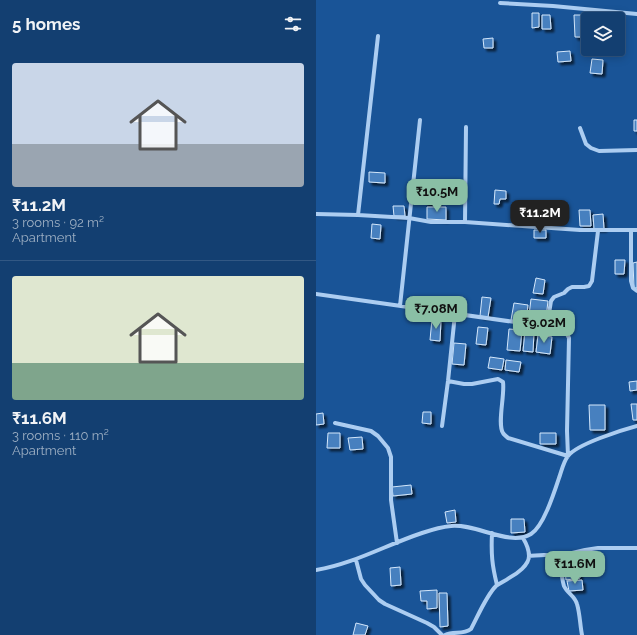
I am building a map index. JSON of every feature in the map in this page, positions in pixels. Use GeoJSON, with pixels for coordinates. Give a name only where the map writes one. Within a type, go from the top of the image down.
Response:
{"type":"FeatureCollection","features":[{"type":"Feature","properties":{"kind":"street"},"geometry":{"type":"LineString","coordinates":[[500,3],[553,6],[637,14]]}},
{"type":"Feature","properties":{"kind":"street"},"geometry":{"type":"LineString","coordinates":[[358,215],[378,36]]}},
{"type":"Feature","properties":{"kind":"street"},"geometry":{"type":"LineString","coordinates":[[400,306],[420,120]]}},
{"type":"Feature","properties":{"kind":"street"},"geometry":{"type":"LineString","coordinates":[[466,127],[466,222]]}},
{"type":"Feature","properties":{"kind":"street"},"geometry":{"type":"LineString","coordinates":[[580,128],[586,144],[591,148],[599,151],[637,150]]}},
{"type":"Feature","properties":{"kind":"street"},"geometry":{"type":"LineString","coordinates":[[316,214],[410,218],[431,222],[466,222],[598,231],[637,230]]}},
{"type":"Feature","properties":{"kind":"street"},"geometry":{"type":"LineString","coordinates":[[631,230],[631,281],[633,288],[637,291]]}},
{"type":"Feature","properties":{"kind":"street"},"geometry":{"type":"LineString","coordinates":[[548,327],[551,301],[554,297],[564,293],[572,287],[588,286],[592,281],[598,231]]}},
{"type":"Feature","properties":{"kind":"street"},"geometry":{"type":"LineString","coordinates":[[316,294],[565,330],[569,338],[567,431],[568,456]]}},
{"type":"Feature","properties":{"kind":"street"},"geometry":{"type":"LineString","coordinates":[[442,426],[454,314]]}},
{"type":"Feature","properties":{"kind":"street"},"geometry":{"type":"LineString","coordinates":[[448,381],[472,384],[498,379],[503,382],[504,388],[500,425],[503,433],[508,438],[568,456]]}},
{"type":"Feature","properties":{"kind":"street"},"geometry":{"type":"LineString","coordinates":[[335,423],[371,431],[378,436],[388,448],[391,457],[391,500],[397,543]]}},
{"type":"Feature","properties":{"kind":"street"},"geometry":{"type":"LineString","coordinates":[[316,570],[356,560],[410,537],[452,525],[464,525],[513,538],[523,538],[532,534],[539,526],[553,496],[564,463],[568,456],[575,449],[602,437],[637,426]]}},
{"type":"Feature","properties":{"kind":"street"},"geometry":{"type":"LineString","coordinates":[[492,533],[491,558],[497,585]]}},
{"type":"Feature","properties":{"kind":"street"},"geometry":{"type":"LineString","coordinates":[[356,560],[361,579],[379,600],[427,623],[444,635],[462,634],[468,632],[490,594],[497,585],[514,576],[527,563],[529,556],[528,549],[523,538]]}},
{"type":"Feature","properties":{"kind":"street"},"geometry":{"type":"LineString","coordinates":[[529,556],[550,555],[555,557],[598,548],[637,548]]}},
{"type":"Feature","properties":{"kind":"street"},"geometry":{"type":"LineString","coordinates":[[555,557],[559,564],[566,590],[577,603],[582,635]]}},
{"type":"Feature","properties":{"kind":"building"},"geometry":{"type":"Polygon","coordinates":[[[532,13],[539,13],[539,27],[532,28],[532,13]]]}},
{"type":"Feature","properties":{"kind":"building"},"geometry":{"type":"Polygon","coordinates":[[[542,15],[550,15],[551,29],[542,29],[542,15]]]}},
{"type":"Feature","properties":{"kind":"building"},"geometry":{"type":"Polygon","coordinates":[[[574,15],[581,15],[581,37],[575,37],[574,15]]]}},
{"type":"Feature","properties":{"kind":"building"},"geometry":{"type":"Polygon","coordinates":[[[493,38],[493,48],[484,48],[483,39],[493,38]]]}},
{"type":"Feature","properties":{"kind":"building"},"geometry":{"type":"Polygon","coordinates":[[[570,51],[571,61],[558,62],[557,52],[570,51]]]}},
{"type":"Feature","properties":{"kind":"building"},"geometry":{"type":"Polygon","coordinates":[[[592,59],[603,60],[602,74],[590,73],[592,59]]]}},
{"type":"Feature","properties":{"kind":"building"},"geometry":{"type":"Polygon","coordinates":[[[634,120],[637,120],[637,131],[634,131],[634,120]]]}},
{"type":"Feature","properties":{"kind":"building"},"geometry":{"type":"Polygon","coordinates":[[[369,172],[385,173],[385,183],[369,182],[369,172]]]}},
{"type":"Feature","properties":{"kind":"building"},"geometry":{"type":"Polygon","coordinates":[[[495,190],[506,191],[506,199],[500,199],[499,204],[494,204],[495,190]]]}},
{"type":"Feature","properties":{"kind":"building"},"geometry":{"type":"Polygon","coordinates":[[[425,194],[438,194],[438,204],[425,204],[425,194]]]}},
{"type":"Feature","properties":{"kind":"building"},"geometry":{"type":"Polygon","coordinates":[[[393,206],[404,206],[405,216],[394,216],[393,206]]]}},
{"type":"Feature","properties":{"kind":"building"},"geometry":{"type":"Polygon","coordinates":[[[427,207],[446,207],[446,220],[427,219],[427,207]]]}},
{"type":"Feature","properties":{"kind":"building"},"geometry":{"type":"Polygon","coordinates":[[[579,210],[590,210],[591,226],[580,226],[579,210]]]}},
{"type":"Feature","properties":{"kind":"building"},"geometry":{"type":"Polygon","coordinates":[[[603,214],[604,229],[594,229],[593,215],[603,214]]]}},
{"type":"Feature","properties":{"kind":"building"},"geometry":{"type":"Polygon","coordinates":[[[372,224],[381,225],[380,239],[371,238],[372,224]]]}},
{"type":"Feature","properties":{"kind":"building"},"geometry":{"type":"Polygon","coordinates":[[[534,230],[546,230],[546,238],[534,238],[534,230]]]}},
{"type":"Feature","properties":{"kind":"building"},"geometry":{"type":"Polygon","coordinates":[[[615,260],[625,260],[624,274],[615,274],[615,260]]]}},
{"type":"Feature","properties":{"kind":"building"},"geometry":{"type":"Polygon","coordinates":[[[637,262],[637,288],[634,288],[633,263],[637,262]]]}},
{"type":"Feature","properties":{"kind":"building"},"geometry":{"type":"Polygon","coordinates":[[[536,278],[545,280],[543,294],[533,293],[536,278]]]}},
{"type":"Feature","properties":{"kind":"building"},"geometry":{"type":"Polygon","coordinates":[[[482,297],[491,298],[488,317],[480,316],[482,297]]]}},
{"type":"Feature","properties":{"kind":"building"},"geometry":{"type":"Polygon","coordinates":[[[531,299],[548,301],[545,326],[528,324],[531,299]]]}},
{"type":"Feature","properties":{"kind":"building"},"geometry":{"type":"Polygon","coordinates":[[[514,303],[528,305],[526,322],[511,320],[514,303]]]}},
{"type":"Feature","properties":{"kind":"building"},"geometry":{"type":"Polygon","coordinates":[[[432,319],[441,320],[440,341],[430,340],[432,319]]]}},
{"type":"Feature","properties":{"kind":"building"},"geometry":{"type":"Polygon","coordinates":[[[478,327],[488,328],[486,345],[476,344],[478,327]]]}},
{"type":"Feature","properties":{"kind":"building"},"geometry":{"type":"Polygon","coordinates":[[[509,329],[522,330],[520,351],[507,350],[509,329]]]}},
{"type":"Feature","properties":{"kind":"building"},"geometry":{"type":"Polygon","coordinates":[[[525,331],[534,332],[533,352],[523,351],[525,331]]]}},
{"type":"Feature","properties":{"kind":"building"},"geometry":{"type":"Polygon","coordinates":[[[538,335],[552,337],[550,354],[536,352],[538,335]]]}},
{"type":"Feature","properties":{"kind":"building"},"geometry":{"type":"Polygon","coordinates":[[[454,343],[466,344],[464,365],[452,364],[454,343]]]}},
{"type":"Feature","properties":{"kind":"building"},"geometry":{"type":"Polygon","coordinates":[[[490,357],[504,359],[502,370],[488,368],[490,357]]]}},
{"type":"Feature","properties":{"kind":"building"},"geometry":{"type":"Polygon","coordinates":[[[506,360],[521,362],[519,372],[505,370],[506,360]]]}},
{"type":"Feature","properties":{"kind":"building"},"geometry":{"type":"Polygon","coordinates":[[[637,381],[637,390],[630,391],[629,382],[637,381]]]}},
{"type":"Feature","properties":{"kind":"building"},"geometry":{"type":"Polygon","coordinates":[[[631,404],[637,404],[637,420],[633,420],[631,404]]]}},
{"type":"Feature","properties":{"kind":"building"},"geometry":{"type":"Polygon","coordinates":[[[589,405],[605,405],[605,430],[590,430],[589,405]]]}},
{"type":"Feature","properties":{"kind":"building"},"geometry":{"type":"Polygon","coordinates":[[[423,412],[431,412],[431,424],[422,423],[423,412]]]}},
{"type":"Feature","properties":{"kind":"building"},"geometry":{"type":"Polygon","coordinates":[[[323,413],[324,424],[316,425],[316,414],[323,413]]]}},
{"type":"Feature","properties":{"kind":"building"},"geometry":{"type":"Polygon","coordinates":[[[328,433],[340,433],[340,448],[327,448],[328,433]]]}},
{"type":"Feature","properties":{"kind":"building"},"geometry":{"type":"Polygon","coordinates":[[[540,433],[556,433],[556,444],[540,444],[540,433]]]}},
{"type":"Feature","properties":{"kind":"building"},"geometry":{"type":"Polygon","coordinates":[[[362,437],[363,449],[350,450],[348,438],[362,437]]]}},
{"type":"Feature","properties":{"kind":"building"},"geometry":{"type":"Polygon","coordinates":[[[411,485],[412,494],[393,496],[392,487],[411,485]]]}},
{"type":"Feature","properties":{"kind":"building"},"geometry":{"type":"Polygon","coordinates":[[[455,510],[456,522],[447,523],[445,512],[455,510]]]}},
{"type":"Feature","properties":{"kind":"building"},"geometry":{"type":"Polygon","coordinates":[[[511,519],[524,519],[525,532],[511,533],[511,519]]]}},
{"type":"Feature","properties":{"kind":"building"},"geometry":{"type":"Polygon","coordinates":[[[582,556],[583,566],[577,567],[575,557],[582,556]]]}},
{"type":"Feature","properties":{"kind":"building"},"geometry":{"type":"Polygon","coordinates":[[[400,567],[401,585],[391,586],[390,568],[400,567]]]}},
{"type":"Feature","properties":{"kind":"building"},"geometry":{"type":"Polygon","coordinates":[[[579,569],[580,578],[566,580],[565,570],[579,569]]]}},
{"type":"Feature","properties":{"kind":"building"},"geometry":{"type":"Polygon","coordinates":[[[582,580],[583,590],[569,591],[567,581],[582,580]]]}},
{"type":"Feature","properties":{"kind":"building"},"geometry":{"type":"Polygon","coordinates":[[[437,590],[437,608],[427,609],[427,601],[421,601],[420,591],[437,590]]]}},
{"type":"Feature","properties":{"kind":"building"},"geometry":{"type":"Polygon","coordinates":[[[439,593],[447,593],[448,626],[440,627],[439,593]]]}},
{"type":"Feature","properties":{"kind":"building"},"geometry":{"type":"Polygon","coordinates":[[[356,623],[368,626],[365,635],[353,635],[356,623]]]}}]}
